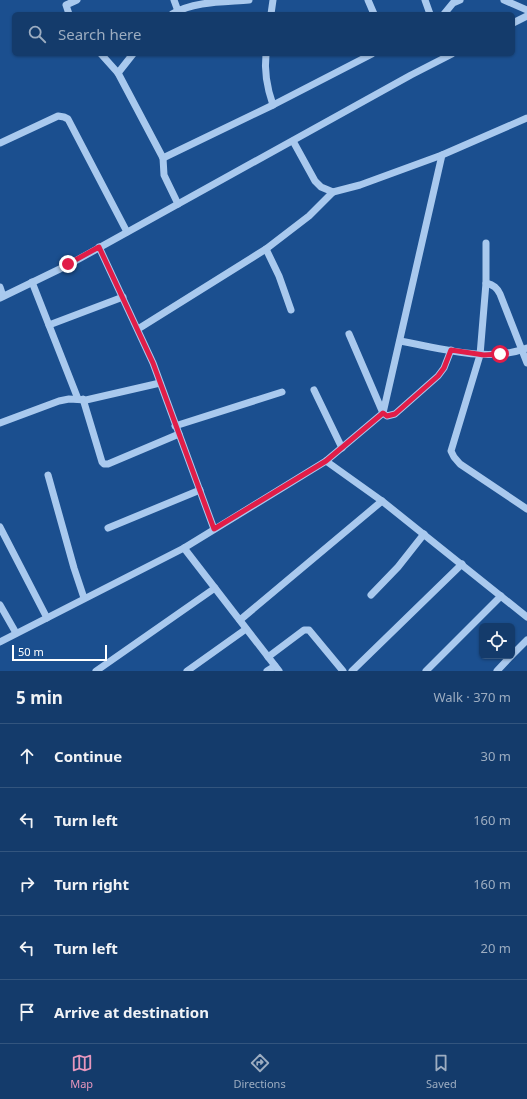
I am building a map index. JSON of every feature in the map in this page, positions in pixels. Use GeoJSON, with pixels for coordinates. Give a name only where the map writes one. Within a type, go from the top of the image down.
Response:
{"type":"FeatureCollection","features":[{"type":"Feature","properties":{"kind":"street"},"geometry":{"type":"LineString","coordinates":[[68,12],[66,5],[77,0]]}},
{"type":"Feature","properties":{"kind":"street"},"geometry":{"type":"LineString","coordinates":[[174,0],[175,12],[192,6],[249,0]]}},
{"type":"Feature","properties":{"kind":"street"},"geometry":{"type":"LineString","coordinates":[[272,12],[273,0]]}},
{"type":"Feature","properties":{"kind":"street"},"geometry":{"type":"LineString","coordinates":[[368,0],[373,12]]}},
{"type":"Feature","properties":{"kind":"street"},"geometry":{"type":"LineString","coordinates":[[425,0],[429,12]]}},
{"type":"Feature","properties":{"kind":"street"},"geometry":{"type":"LineString","coordinates":[[446,12],[453,3],[460,0]]}},
{"type":"Feature","properties":{"kind":"street"},"geometry":{"type":"LineString","coordinates":[[504,0],[527,10]]}},
{"type":"Feature","properties":{"kind":"street"},"geometry":{"type":"LineString","coordinates":[[515,22],[527,16]]}},
{"type":"Feature","properties":{"kind":"street"},"geometry":{"type":"LineString","coordinates":[[103,56],[118,73],[163,158],[164,175],[178,204]]}},
{"type":"Feature","properties":{"kind":"street"},"geometry":{"type":"LineString","coordinates":[[118,73],[131,56]]}},
{"type":"Feature","properties":{"kind":"street"},"geometry":{"type":"LineString","coordinates":[[266,56],[265,76],[273,105]]}},
{"type":"Feature","properties":{"kind":"street"},"geometry":{"type":"LineString","coordinates":[[163,158],[273,105],[368,56]]}},
{"type":"Feature","properties":{"kind":"street"},"geometry":{"type":"LineString","coordinates":[[0,287],[2,297],[32,282],[99,247],[448,56]]}},
{"type":"Feature","properties":{"kind":"street"},"geometry":{"type":"LineString","coordinates":[[0,143],[58,116],[68,119],[126,232]]}},
{"type":"Feature","properties":{"kind":"street"},"geometry":{"type":"LineString","coordinates":[[138,329],[266,249],[309,216],[333,192],[360,185],[442,154],[527,118]]}},
{"type":"Feature","properties":{"kind":"street"},"geometry":{"type":"LineString","coordinates":[[293,141],[315,181],[321,187],[333,192]]}},
{"type":"Feature","properties":{"kind":"street"},"geometry":{"type":"LineString","coordinates":[[0,642],[184,548],[326,461],[383,413],[442,154]]}},
{"type":"Feature","properties":{"kind":"street"},"geometry":{"type":"LineString","coordinates":[[486,243],[486,283],[480,354],[451,451],[460,464],[527,509]]}},
{"type":"Feature","properties":{"kind":"street"},"geometry":{"type":"LineString","coordinates":[[99,247],[153,363],[214,529]]}},
{"type":"Feature","properties":{"kind":"street"},"geometry":{"type":"LineString","coordinates":[[266,249],[279,276],[290,310]]}},
{"type":"Feature","properties":{"kind":"street"},"geometry":{"type":"LineString","coordinates":[[32,282],[80,399],[102,462],[104,464],[108,464],[179,434]]}},
{"type":"Feature","properties":{"kind":"street"},"geometry":{"type":"LineString","coordinates":[[486,283],[497,288],[524,349],[527,363]]}},
{"type":"Feature","properties":{"kind":"street"},"geometry":{"type":"LineString","coordinates":[[49,325],[123,297]]}},
{"type":"Feature","properties":{"kind":"street"},"geometry":{"type":"LineString","coordinates":[[350,334],[383,413],[387,416],[395,414],[438,376],[444,368],[451,350]]}},
{"type":"Feature","properties":{"kind":"street"},"geometry":{"type":"LineString","coordinates":[[400,342],[480,354],[500,354],[524,349]]}},
{"type":"Feature","properties":{"kind":"street"},"geometry":{"type":"LineString","coordinates":[[0,423],[59,401],[80,399],[86,400],[160,383]]}},
{"type":"Feature","properties":{"kind":"street"},"geometry":{"type":"LineString","coordinates":[[314,390],[342,448]]}},
{"type":"Feature","properties":{"kind":"street"},"geometry":{"type":"LineString","coordinates":[[175,426],[282,392]]}},
{"type":"Feature","properties":{"kind":"street"},"geometry":{"type":"LineString","coordinates":[[326,461],[382,501],[462,564],[527,618]]}},
{"type":"Feature","properties":{"kind":"street"},"geometry":{"type":"LineString","coordinates":[[48,475],[84,598]]}},
{"type":"Feature","properties":{"kind":"street"},"geometry":{"type":"LineString","coordinates":[[108,528],[200,490]]}},
{"type":"Feature","properties":{"kind":"street"},"geometry":{"type":"LineString","coordinates":[[240,620],[382,501]]}},
{"type":"Feature","properties":{"kind":"street"},"geometry":{"type":"LineString","coordinates":[[0,527],[47,618]]}},
{"type":"Feature","properties":{"kind":"street"},"geometry":{"type":"LineString","coordinates":[[371,595],[398,567],[424,534]]}},
{"type":"Feature","properties":{"kind":"street"},"geometry":{"type":"LineString","coordinates":[[184,548],[277,668],[267,671]]}},
{"type":"Feature","properties":{"kind":"street"},"geometry":{"type":"LineString","coordinates":[[352,671],[462,564]]}},
{"type":"Feature","properties":{"kind":"street"},"geometry":{"type":"LineString","coordinates":[[96,671],[215,588]]}},
{"type":"Feature","properties":{"kind":"street"},"geometry":{"type":"LineString","coordinates":[[426,671],[501,596]]}},
{"type":"Feature","properties":{"kind":"street"},"geometry":{"type":"LineString","coordinates":[[0,605],[16,633]]}},
{"type":"Feature","properties":{"kind":"street"},"geometry":{"type":"LineString","coordinates":[[187,671],[246,629]]}},
{"type":"Feature","properties":{"kind":"street"},"geometry":{"type":"LineString","coordinates":[[268,657],[304,630],[309,630],[343,671]]}},
{"type":"Feature","properties":{"kind":"street"},"geometry":{"type":"LineString","coordinates":[[515,653],[527,640]]}},
{"type":"Feature","properties":{"kind":"street"},"geometry":{"type":"LineString","coordinates":[[497,671],[509,659]]}},
{"type":"Feature","properties":{"kind":"route"},"geometry":{"type":"LineString","coordinates":[[68,264],[99,247],[144,340],[214,529],[326,461],[383,413],[387,416],[395,414],[438,376],[444,368],[451,350],[484,355],[500,354]]}}]}
